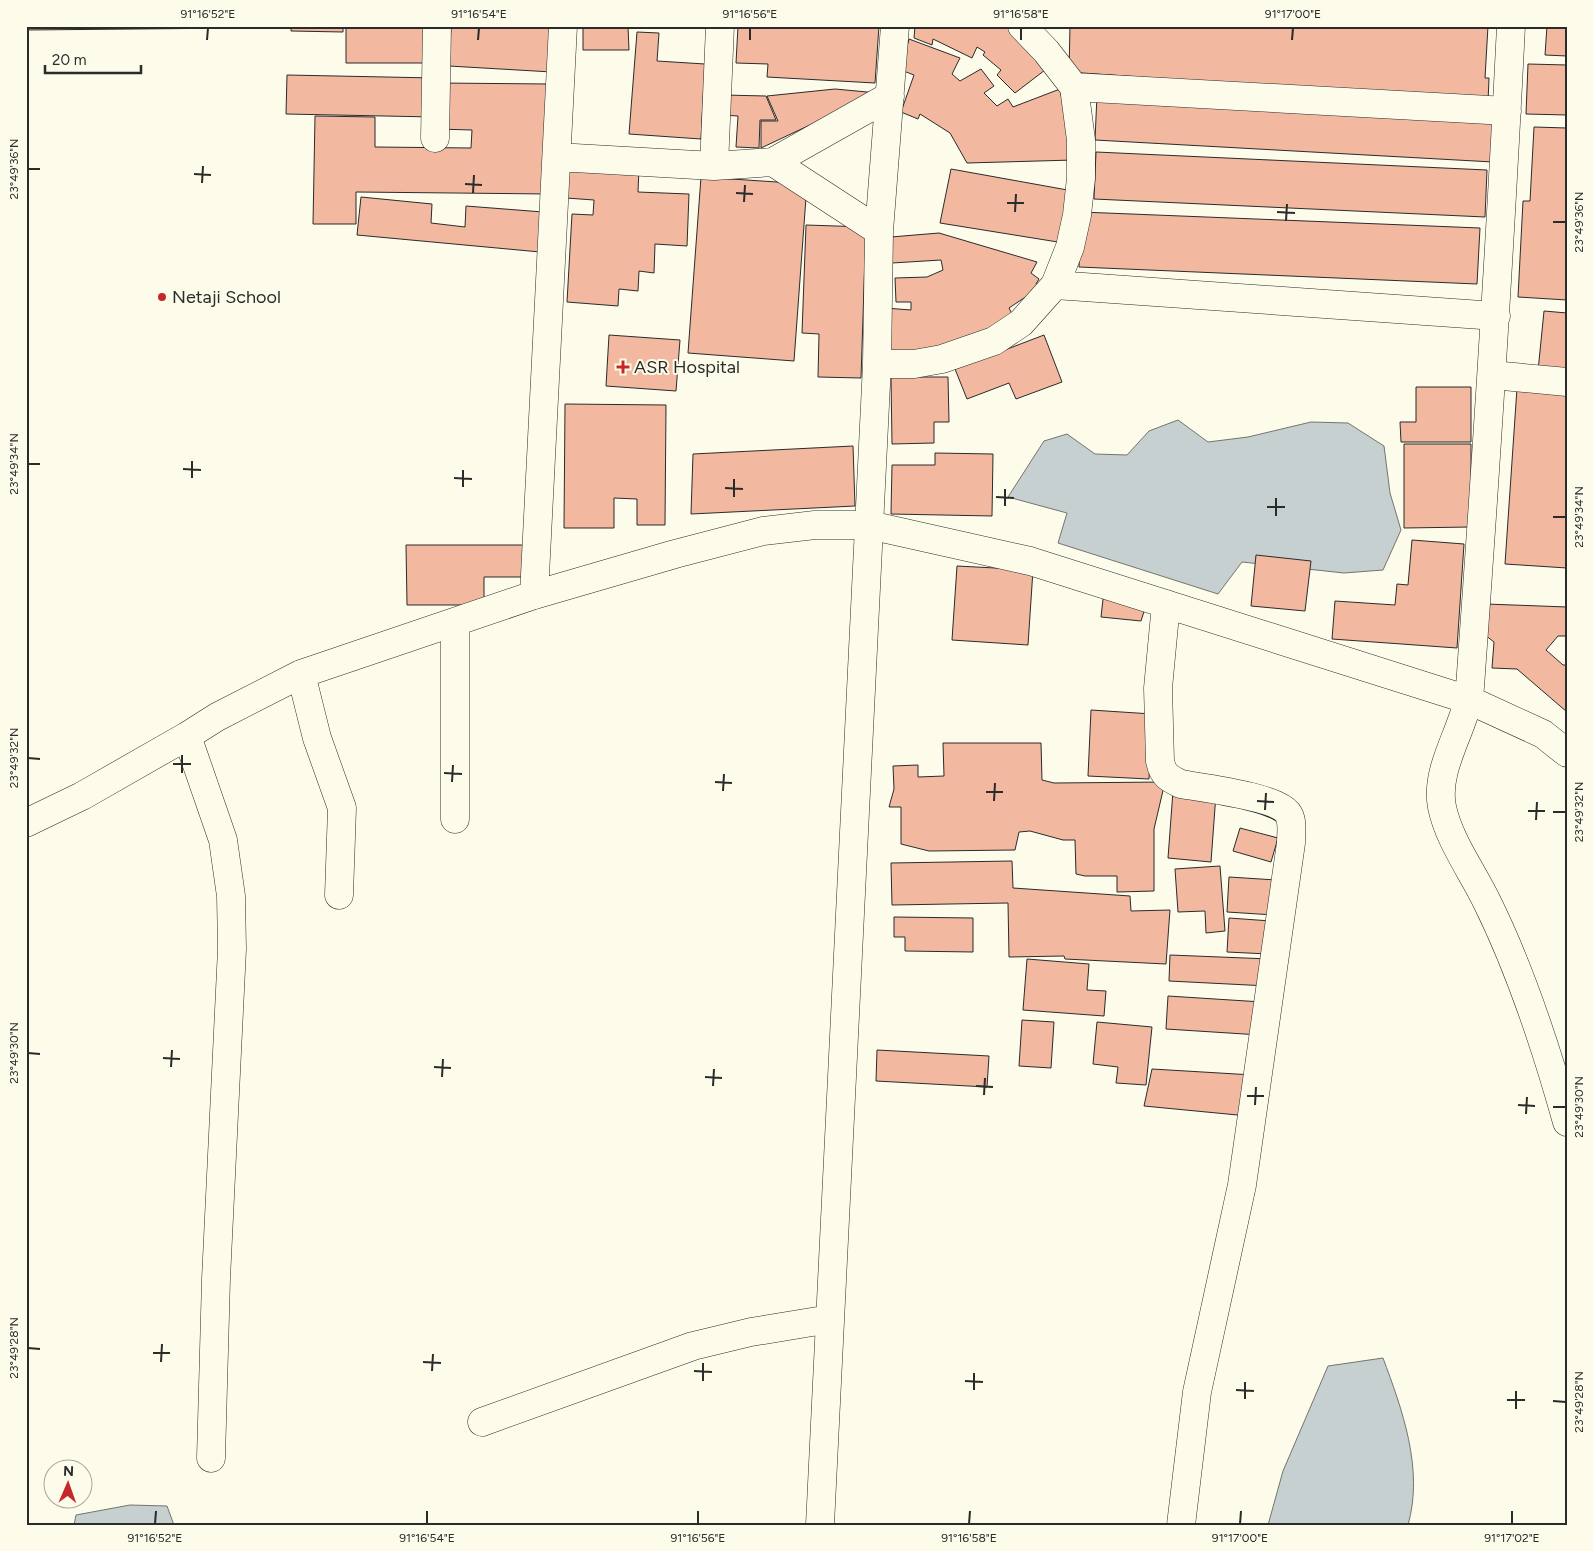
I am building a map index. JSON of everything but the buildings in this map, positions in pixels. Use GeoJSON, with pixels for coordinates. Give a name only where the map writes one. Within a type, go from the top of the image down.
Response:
{"type":"FeatureCollection","features":[{"type":"Feature","properties":{"kind":"street"},"geometry":{"type":"LineString","coordinates":[[435,138],[437,26]]}},
{"type":"Feature","properties":{"kind":"street"},"geometry":{"type":"LineString","coordinates":[[534,595],[563,26]]}},
{"type":"Feature","properties":{"kind":"street"},"geometry":{"type":"LineString","coordinates":[[714,166],[720,26]]}},
{"type":"Feature","properties":{"kind":"street"},"geometry":{"type":"LineString","coordinates":[[820,1525],[877,364],[879,231],[895,26]]}},
{"type":"Feature","properties":{"kind":"street"},"geometry":{"type":"LineString","coordinates":[[877,364],[923,363],[942,359],[994,341],[1021,323],[1056,285],[1070,247],[1078,215],[1081,178],[1081,140],[1074,87],[1046,51],[1022,26]]}},
{"type":"Feature","properties":{"kind":"street"},"geometry":{"type":"LineString","coordinates":[[1511,26],[1496,316],[1469,700],[1441,782],[1442,806],[1448,826],[1488,904],[1528,997],[1567,1122]]}},
{"type":"Feature","properties":{"kind":"street"},"geometry":{"type":"LineString","coordinates":[[1074,87],[1507,111]]}},
{"type":"Feature","properties":{"kind":"street"},"geometry":{"type":"LineString","coordinates":[[557,157],[714,166],[773,162],[890,96]]}},
{"type":"Feature","properties":{"kind":"street"},"geometry":{"type":"LineString","coordinates":[[773,162],[879,231]]}},
{"type":"Feature","properties":{"kind":"street"},"geometry":{"type":"LineString","coordinates":[[1056,285],[1496,316]]}},
{"type":"Feature","properties":{"kind":"street"},"geometry":{"type":"LineString","coordinates":[[1492,375],[1567,382]]}},
{"type":"Feature","properties":{"kind":"street"},"geometry":{"type":"LineString","coordinates":[[26,823],[82,796],[187,736],[217,716],[301,674],[534,595],[763,531],[815,525],[869,525],[1030,561],[1469,700],[1543,734],[1567,752]]}},
{"type":"Feature","properties":{"kind":"street"},"geometry":{"type":"LineString","coordinates":[[1166,604],[1158,688],[1160,761],[1162,771],[1168,778],[1181,784],[1271,801],[1285,810],[1291,824],[1291,843],[1242,1185],[1196,1392],[1182,1525]]}},
{"type":"Feature","properties":{"kind":"street"},"geometry":{"type":"LineString","coordinates":[[455,623],[455,819]]}},
{"type":"Feature","properties":{"kind":"street"},"geometry":{"type":"LineString","coordinates":[[301,674],[322,755],[342,808],[339,895]]}},
{"type":"Feature","properties":{"kind":"street"},"geometry":{"type":"LineString","coordinates":[[187,736],[223,840],[231,896],[232,949],[216,1279],[211,1458]]}},
{"type":"Feature","properties":{"kind":"street"},"geometry":{"type":"LineString","coordinates":[[482,1422],[693,1346],[751,1332],[830,1319]]}},
{"type":"Feature","properties":{"kind":"shaded area"},"geometry":{"type":"Polygon","coordinates":[[[1178,420],[1208,442],[1248,437],[1311,422],[1348,423],[1384,446],[1390,493],[1401,530],[1383,570],[1344,573],[1242,562],[1218,594],[1058,543],[1067,513],[1008,497],[1044,441],[1067,434],[1095,454],[1127,455],[1149,431],[1178,420]]]}},
{"type":"Feature","properties":{"kind":"shaded area"},"geometry":{"type":"Polygon","coordinates":[[[1383,1358],[1409,1440],[1414,1482],[1408,1525],[1268,1525],[1283,1471],[1328,1366],[1383,1358]]]}},
{"type":"Feature","properties":{"kind":"shaded area"},"geometry":{"type":"Polygon","coordinates":[[[130,1505],[167,1506],[174,1525],[74,1525],[76,1515],[130,1505]]]}},
{"type":"Feature","properties":{"kind":"place","name":"Netaji School"},"geometry":{"type":"Point","coordinates":[162,297]}},
{"type":"Feature","properties":{"kind":"place","name":"ASR Hospital"},"geometry":{"type":"Point","coordinates":[623,367]}}]}
